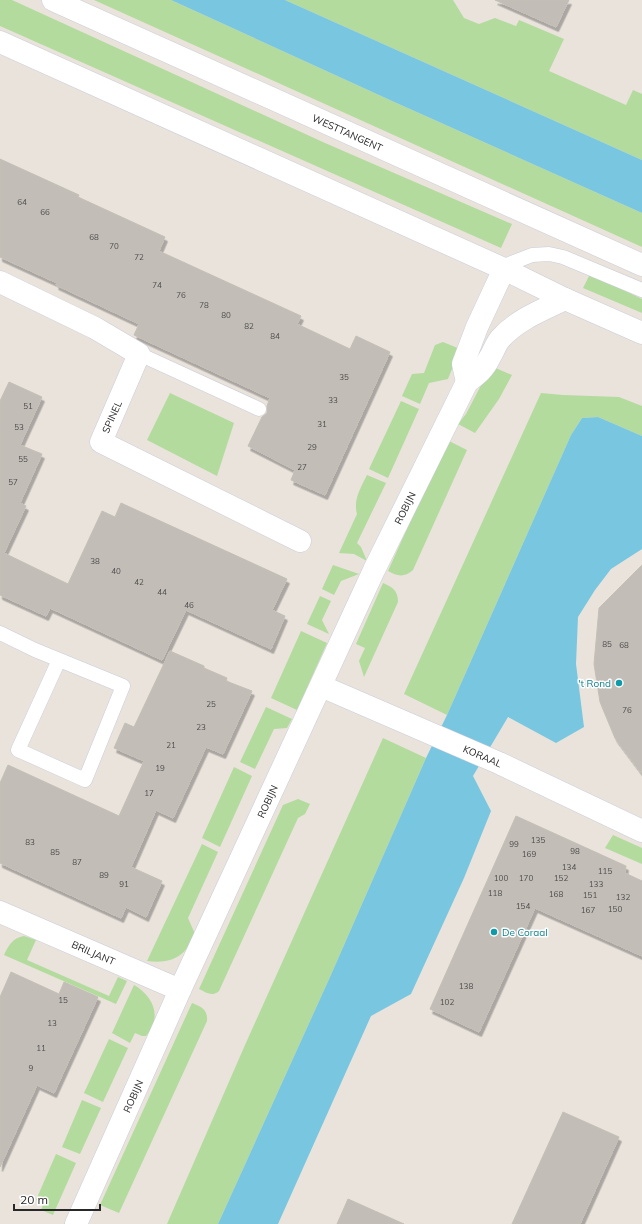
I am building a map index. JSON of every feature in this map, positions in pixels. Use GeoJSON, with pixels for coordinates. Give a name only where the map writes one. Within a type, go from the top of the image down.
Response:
{"type":"FeatureCollection","features":[{"type":"Feature","properties":{"kind":"street","name":"WESTTANGENT"},"geometry":{"type":"LineString","coordinates":[[53,0],[642,265]]}},
{"type":"Feature","properties":{"kind":"street"},"geometry":{"type":"LineString","coordinates":[[0,42],[504,269],[565,299],[642,333]]}},
{"type":"Feature","properties":{"kind":"street"},"geometry":{"type":"LineString","coordinates":[[467,382],[463,364],[477,327],[504,269]]}},
{"type":"Feature","properties":{"kind":"street"},"geometry":{"type":"LineString","coordinates":[[0,282],[95,328],[139,354]]}},
{"type":"Feature","properties":{"kind":"street","name":"ROBIJN"},"geometry":{"type":"LineString","coordinates":[[76,1224],[180,990],[374,570],[467,382],[480,372],[499,339],[508,331],[531,315],[565,299]]}},
{"type":"Feature","properties":{"kind":"street","name":"SPINEL"},"geometry":{"type":"LineString","coordinates":[[139,354],[101,442],[300,541]]}},
{"type":"Feature","properties":{"kind":"street","name":"KORAAL"},"geometry":{"type":"LineString","coordinates":[[321,686],[499,763],[642,831]]}},
{"type":"Feature","properties":{"kind":"street","name":"BRILJANT"},"geometry":{"type":"LineString","coordinates":[[2,919],[180,990]]}},
{"type":"Feature","properties":{"kind":"lane"},"geometry":{"type":"LineString","coordinates":[[504,269],[509,264],[532,255],[548,254],[564,257],[642,290]]}},
{"type":"Feature","properties":{"kind":"lane"},"geometry":{"type":"LineString","coordinates":[[139,354],[259,408]]}},
{"type":"Feature","properties":{"kind":"lane"},"geometry":{"type":"LineString","coordinates":[[0,634],[123,686],[85,780],[18,750],[59,660]]}},
{"type":"Feature","properties":{"kind":"green space"},"geometry":{"type":"Polygon","coordinates":[[[0,0],[12,0],[325,143],[512,224],[501,248],[0,26],[0,0]]]}},
{"type":"Feature","properties":{"kind":"green space"},"geometry":{"type":"Polygon","coordinates":[[[94,0],[171,0],[642,213],[642,247],[94,0]]]}},
{"type":"Feature","properties":{"kind":"green space"},"geometry":{"type":"Polygon","coordinates":[[[285,0],[453,0],[464,18],[479,24],[495,18],[516,26],[519,20],[564,39],[549,71],[626,105],[633,90],[642,94],[642,160],[285,0]]]}},
{"type":"Feature","properties":{"kind":"green space"},"geometry":{"type":"Polygon","coordinates":[[[590,274],[642,299],[642,313],[583,288],[590,274]]]}},
{"type":"Feature","properties":{"kind":"green space"},"geometry":{"type":"Polygon","coordinates":[[[443,342],[460,349],[448,379],[429,383],[420,404],[402,396],[412,374],[424,373],[435,345],[443,342]]]}},
{"type":"Feature","properties":{"kind":"green space"},"geometry":{"type":"Polygon","coordinates":[[[491,366],[512,375],[499,399],[475,433],[458,424],[466,414],[491,366]]]}},
{"type":"Feature","properties":{"kind":"green space"},"geometry":{"type":"Polygon","coordinates":[[[170,393],[234,423],[217,476],[147,440],[170,393]]]}},
{"type":"Feature","properties":{"kind":"green space"},"geometry":{"type":"Polygon","coordinates":[[[541,393],[619,397],[642,406],[642,436],[598,417],[582,418],[571,435],[447,715],[404,694],[541,393]]]}},
{"type":"Feature","properties":{"kind":"green space"},"geometry":{"type":"Polygon","coordinates":[[[401,401],[419,409],[388,478],[369,469],[401,401]]]}},
{"type":"Feature","properties":{"kind":"green space"},"geometry":{"type":"Polygon","coordinates":[[[447,440],[467,450],[413,570],[404,575],[394,574],[388,571],[447,440]]]}},
{"type":"Feature","properties":{"kind":"green space"},"geometry":{"type":"Polygon","coordinates":[[[367,475],[386,483],[357,543],[361,547],[367,561],[354,554],[339,553],[357,514],[357,499],[367,475]]]}},
{"type":"Feature","properties":{"kind":"green space"},"geometry":{"type":"Polygon","coordinates":[[[333,565],[359,574],[341,581],[334,595],[322,589],[333,565]]]}},
{"type":"Feature","properties":{"kind":"green space"},"geometry":{"type":"Polygon","coordinates":[[[383,583],[396,592],[398,602],[364,677],[359,661],[365,648],[356,644],[383,583]]]}},
{"type":"Feature","properties":{"kind":"green space"},"geometry":{"type":"Polygon","coordinates":[[[320,596],[331,601],[322,620],[329,634],[307,624],[320,596]]]}},
{"type":"Feature","properties":{"kind":"green space"},"geometry":{"type":"Polygon","coordinates":[[[301,631],[327,643],[297,710],[271,698],[301,631]]]}},
{"type":"Feature","properties":{"kind":"green space"},"geometry":{"type":"Polygon","coordinates":[[[266,707],[292,719],[287,728],[274,729],[255,769],[240,762],[266,707]]]}},
{"type":"Feature","properties":{"kind":"green space"},"geometry":{"type":"Polygon","coordinates":[[[383,738],[426,758],[330,977],[218,1224],[167,1224],[245,1045],[383,738]]]}},
{"type":"Feature","properties":{"kind":"green space"},"geometry":{"type":"Polygon","coordinates":[[[234,767],[252,776],[220,847],[202,838],[234,767]]]}},
{"type":"Feature","properties":{"kind":"green space"},"geometry":{"type":"Polygon","coordinates":[[[298,799],[310,804],[305,814],[298,818],[219,991],[214,994],[209,994],[199,989],[283,805],[298,799]]]}},
{"type":"Feature","properties":{"kind":"green space"},"geometry":{"type":"Polygon","coordinates":[[[613,835],[642,848],[642,864],[605,848],[613,835]]]}},
{"type":"Feature","properties":{"kind":"green space"},"geometry":{"type":"Polygon","coordinates":[[[202,844],[218,852],[188,918],[195,934],[187,948],[177,957],[164,961],[147,961],[202,844]]]}},
{"type":"Feature","properties":{"kind":"green space"},"geometry":{"type":"Polygon","coordinates":[[[24,936],[36,940],[27,960],[109,996],[118,977],[127,981],[116,1004],[4,955],[12,942],[17,938],[24,936]]]}},
{"type":"Feature","properties":{"kind":"green space"},"geometry":{"type":"Polygon","coordinates":[[[134,985],[151,1001],[155,1014],[154,1022],[146,1036],[135,1033],[130,1043],[112,1033],[134,985]]]}},
{"type":"Feature","properties":{"kind":"green space"},"geometry":{"type":"Polygon","coordinates":[[[192,1003],[201,1007],[205,1011],[207,1021],[119,1213],[100,1205],[192,1003]]]}},
{"type":"Feature","properties":{"kind":"green space"},"geometry":{"type":"Polygon","coordinates":[[[109,1039],[128,1048],[103,1102],[84,1093],[109,1039]]]}},
{"type":"Feature","properties":{"kind":"green space"},"geometry":{"type":"Polygon","coordinates":[[[82,1100],[101,1108],[80,1154],[62,1147],[82,1100]]]}},
{"type":"Feature","properties":{"kind":"green space"},"geometry":{"type":"Polygon","coordinates":[[[56,1154],[76,1163],[53,1215],[41,1210],[43,1205],[42,1203],[36,1200],[56,1154]]]}},
{"type":"Feature","properties":{"kind":"water"},"geometry":{"type":"Polygon","coordinates":[[[171,0],[285,0],[642,160],[642,213],[392,101],[171,0]]]}},
{"type":"Feature","properties":{"kind":"water"},"geometry":{"type":"Polygon","coordinates":[[[598,417],[642,436],[642,549],[611,569],[595,590],[578,617],[576,664],[584,727],[556,743],[508,717],[473,776],[491,811],[464,878],[411,994],[371,1016],[278,1224],[218,1224],[330,977],[426,758],[447,715],[571,435],[582,418],[598,417]]]}},
{"type":"Feature","properties":{"kind":"building"},"geometry":{"type":"Polygon","coordinates":[[[495,0],[569,0],[556,27],[495,0]]]}},
{"type":"Feature","properties":{"kind":"building"},"geometry":{"type":"Polygon","coordinates":[[[0,159],[79,195],[78,197],[165,237],[159,251],[301,316],[297,324],[350,349],[356,336],[390,352],[325,495],[291,480],[295,470],[248,446],[262,417],[267,413],[267,406],[270,398],[134,335],[139,324],[56,285],[57,283],[0,257],[0,159]]]}},
{"type":"Feature","properties":{"kind":"building"},"geometry":{"type":"Polygon","coordinates":[[[9,382],[42,397],[20,445],[42,454],[20,503],[26,506],[4,553],[68,584],[102,511],[115,517],[121,503],[287,579],[272,610],[285,616],[271,649],[186,610],[162,660],[50,608],[46,616],[0,595],[0,401],[9,382]]]}},
{"type":"Feature","properties":{"kind":"building","name":"'t Rond"},"geometry":{"type":"Polygon","coordinates":[[[642,565],[642,774],[615,738],[600,702],[594,664],[599,608],[642,565]]]}},
{"type":"Feature","properties":{"kind":"building"},"geometry":{"type":"Polygon","coordinates":[[[170,651],[227,678],[226,681],[252,691],[223,754],[206,747],[173,818],[156,810],[131,867],[162,881],[146,917],[126,907],[121,918],[0,863],[0,783],[8,765],[119,816],[144,761],[114,748],[125,723],[134,727],[170,651]]]}},
{"type":"Feature","properties":{"kind":"building","name":"De Coraal"},"geometry":{"type":"Polygon","coordinates":[[[516,816],[626,866],[625,873],[642,881],[642,956],[535,908],[479,1032],[430,1009],[516,816]]]}},
{"type":"Feature","properties":{"kind":"building"},"geometry":{"type":"Polygon","coordinates":[[[11,972],[59,994],[64,982],[98,997],[54,1093],[37,1085],[0,1167],[0,997],[11,972]]]}},
{"type":"Feature","properties":{"kind":"building"},"geometry":{"type":"Polygon","coordinates":[[[563,1112],[619,1137],[580,1224],[512,1224],[563,1112]]]}},
{"type":"Feature","properties":{"kind":"building"},"geometry":{"type":"Polygon","coordinates":[[[348,1199],[404,1224],[337,1224],[348,1199]]]}},
{"type":"Feature","properties":{"kind":"place","name":"'t Rond"},"geometry":{"type":"Point","coordinates":[619,683]}},
{"type":"Feature","properties":{"kind":"place","name":"De Coraal"},"geometry":{"type":"Point","coordinates":[494,932]}}]}
